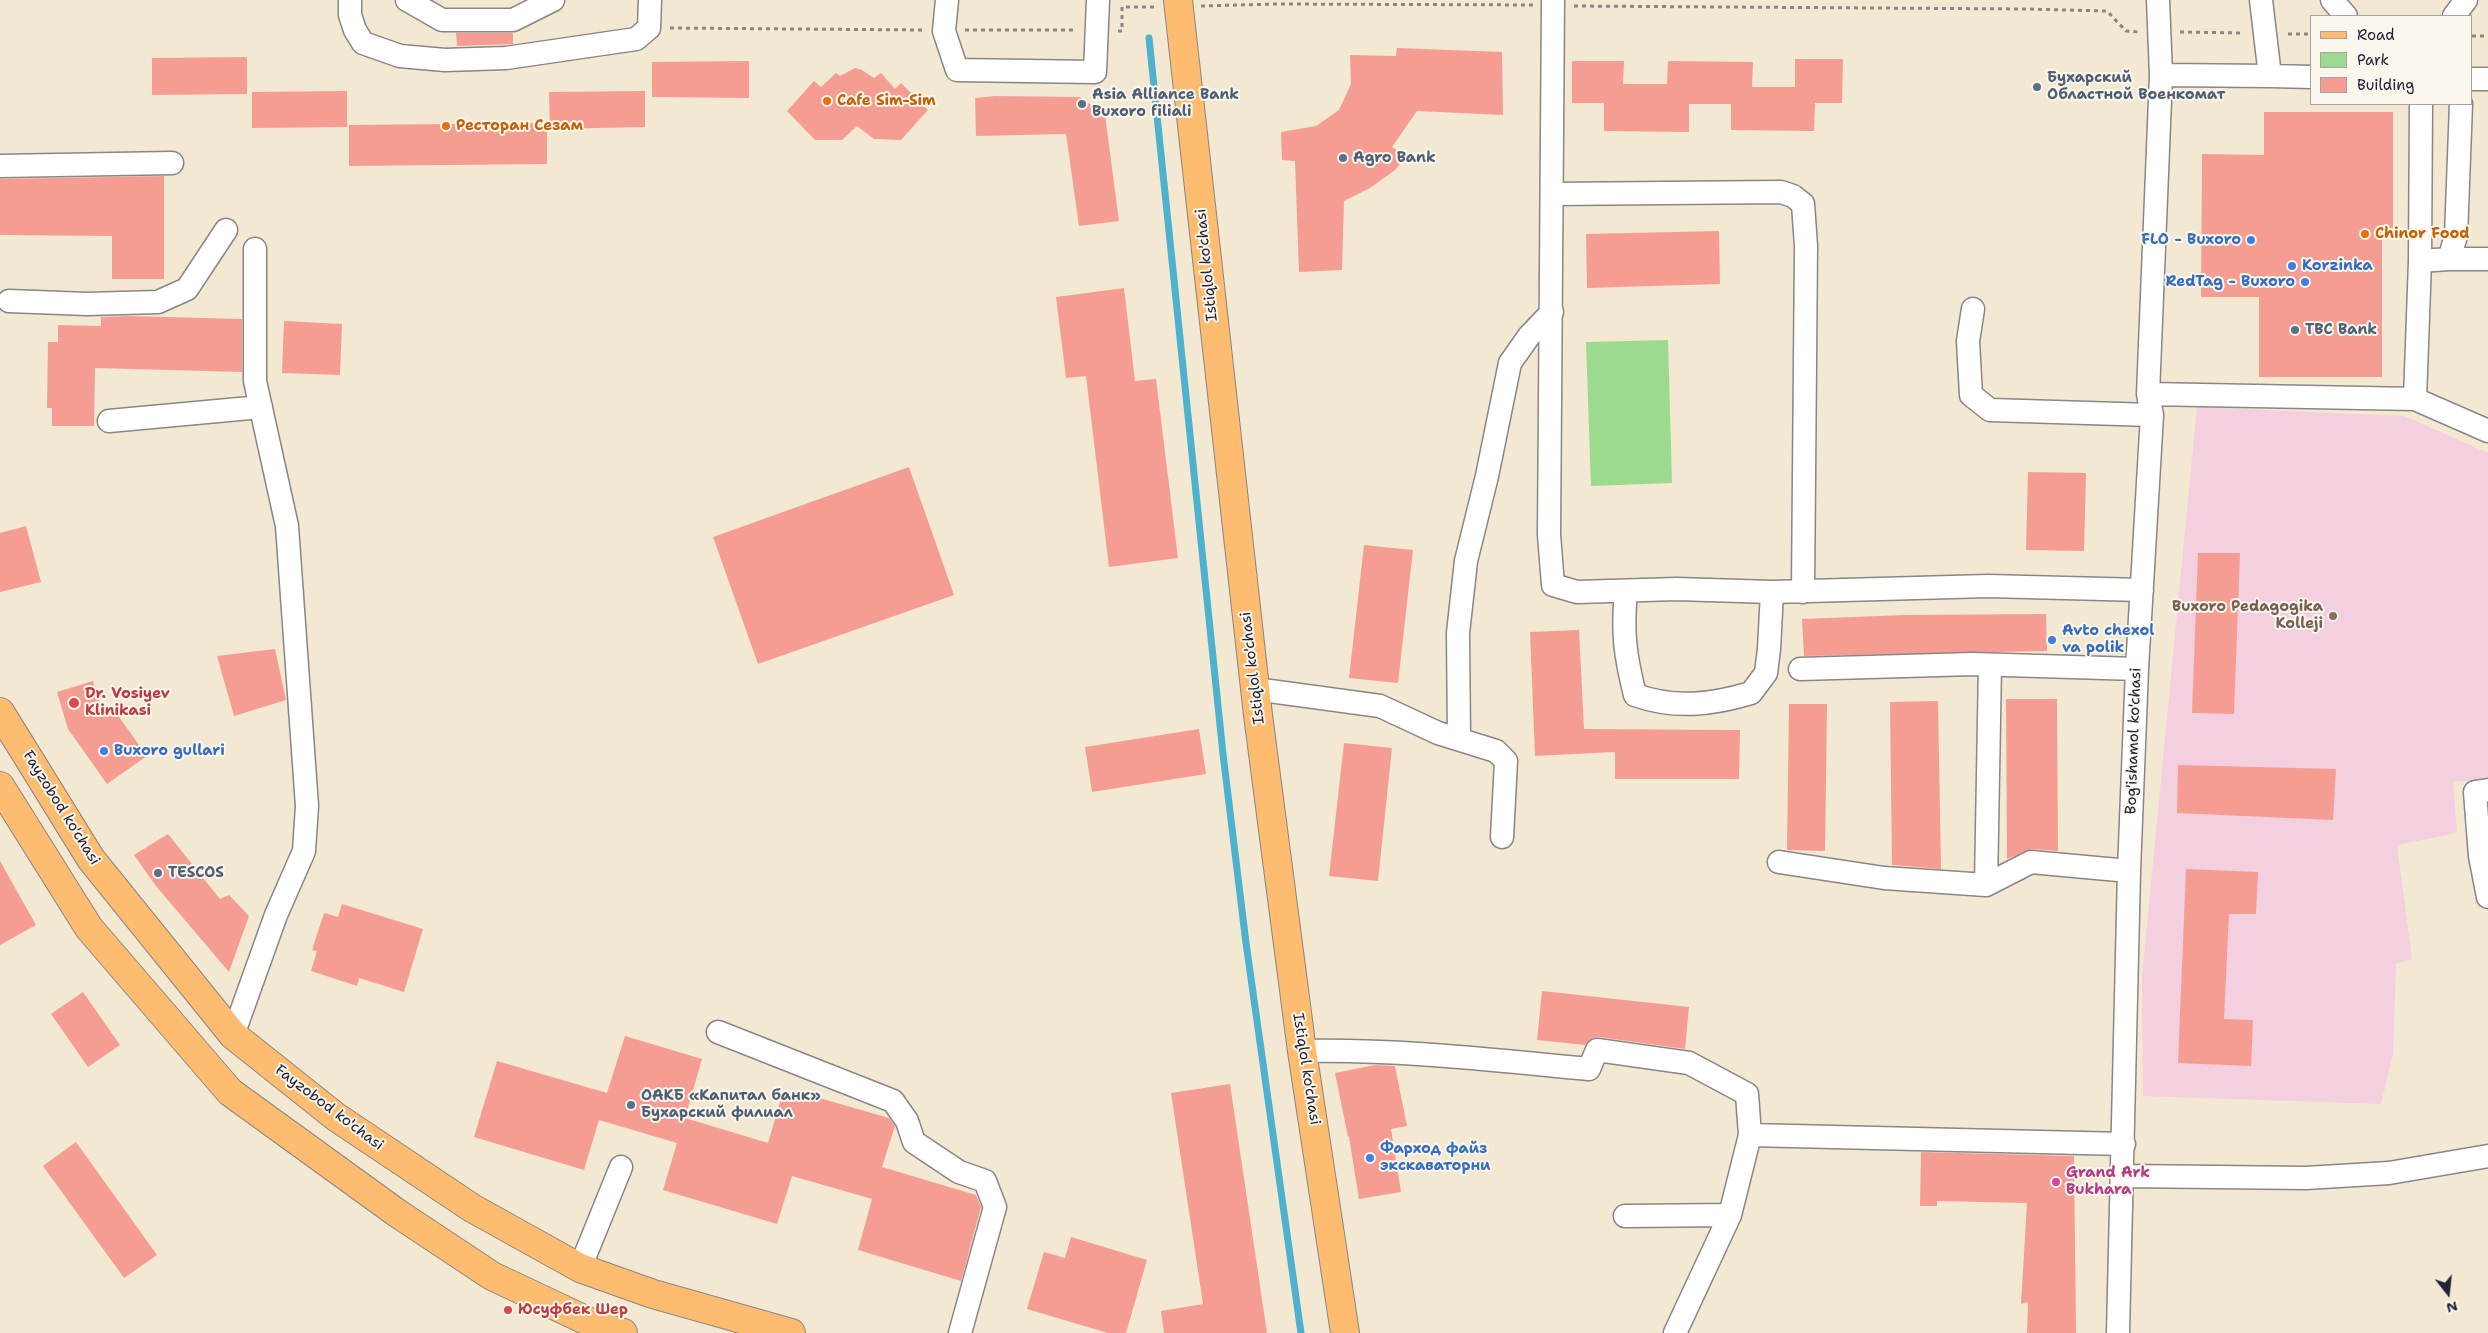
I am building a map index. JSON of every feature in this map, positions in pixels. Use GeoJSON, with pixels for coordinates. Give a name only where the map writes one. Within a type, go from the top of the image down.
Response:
{"type":"FeatureCollection","features":[{"type":"Feature","properties":{"kind":"main road","name":"Istiqlol ko'chasi"},"geometry":{"type":"LineString","coordinates":[[1178,4],[1255,688],[1302,1051],[1344,1333]]}},
{"type":"Feature","properties":{"kind":"main road","name":"Fayzobod ko'chasi"},"geometry":{"type":"LineString","coordinates":[[0,712],[91,858],[233,1035],[336,1117],[472,1208],[580,1268],[653,1294],[791,1333]]}},
{"type":"Feature","properties":{"kind":"main road"},"geometry":{"type":"LineString","coordinates":[[0,786],[89,928],[230,1092],[397,1213],[492,1276],[596,1325],[623,1333]]}},
{"type":"Feature","properties":{"kind":"street"},"geometry":{"type":"LineString","coordinates":[[350,0],[355,30],[363,43],[400,56],[445,60],[506,58],[636,39],[649,28],[650,0]]}},
{"type":"Feature","properties":{"kind":"street"},"geometry":{"type":"LineString","coordinates":[[407,0],[442,20],[513,20],[553,0]]}},
{"type":"Feature","properties":{"kind":"street"},"geometry":{"type":"LineString","coordinates":[[947,0],[944,30],[957,70],[1095,72],[1098,0]]}},
{"type":"Feature","properties":{"kind":"street","name":"Bog'ishamol ko'chasi"},"geometry":{"type":"LineString","coordinates":[[2118,1333],[2129,871],[2150,405],[2162,75],[2158,0]]}},
{"type":"Feature","properties":{"kind":"street"},"geometry":{"type":"LineString","coordinates":[[2261,0],[2270,76]]}},
{"type":"Feature","properties":{"kind":"street"},"geometry":{"type":"LineString","coordinates":[[2332,0],[2345,15]]}},
{"type":"Feature","properties":{"kind":"street"},"geometry":{"type":"LineString","coordinates":[[2455,15],[2466,0]]}},
{"type":"Feature","properties":{"kind":"street"},"geometry":{"type":"LineString","coordinates":[[1553,4],[1549,535],[1552,585],[1577,592],[1677,589],[1803,592],[1988,586],[2142,590]]}},
{"type":"Feature","properties":{"kind":"street"},"geometry":{"type":"LineString","coordinates":[[2162,75],[2310,77]]}},
{"type":"Feature","properties":{"kind":"street"},"geometry":{"type":"LineString","coordinates":[[2473,79],[2488,79]]}},
{"type":"Feature","properties":{"kind":"street"},"geometry":{"type":"LineString","coordinates":[[2415,399],[2420,261],[2421,105]]}},
{"type":"Feature","properties":{"kind":"street"},"geometry":{"type":"LineString","coordinates":[[2449,259],[2456,236],[2461,105]]}},
{"type":"Feature","properties":{"kind":"street"},"geometry":{"type":"LineString","coordinates":[[0,166],[172,163]]}},
{"type":"Feature","properties":{"kind":"street"},"geometry":{"type":"LineString","coordinates":[[1552,194],[1782,192],[1793,196],[1804,204],[1806,246],[1803,592]]}},
{"type":"Feature","properties":{"kind":"street"},"geometry":{"type":"LineString","coordinates":[[9,301],[87,304],[158,302],[188,289],[226,230]]}},
{"type":"Feature","properties":{"kind":"street"},"geometry":{"type":"LineString","coordinates":[[233,1035],[276,915],[304,851],[307,806],[287,526],[255,381],[255,249]]}},
{"type":"Feature","properties":{"kind":"street"},"geometry":{"type":"LineString","coordinates":[[2420,261],[2488,259]]}},
{"type":"Feature","properties":{"kind":"street"},"geometry":{"type":"LineString","coordinates":[[1973,309],[1968,341],[1971,395],[1990,410],[2415,399],[2488,431]]}},
{"type":"Feature","properties":{"kind":"street"},"geometry":{"type":"LineString","coordinates":[[1459,740],[1458,633],[1466,561],[1487,476],[1510,363],[1528,336],[1552,312]]}},
{"type":"Feature","properties":{"kind":"street"},"geometry":{"type":"LineString","coordinates":[[109,421],[261,407]]}},
{"type":"Feature","properties":{"kind":"street"},"geometry":{"type":"LineString","coordinates":[[1626,591],[1623,626],[1625,657],[1636,695],[1657,703],[1694,704],[1729,699],[1750,693],[1766,672],[1770,649],[1772,592]]}},
{"type":"Feature","properties":{"kind":"street"},"geometry":{"type":"LineString","coordinates":[[1800,669],[1990,665],[2137,669]]}},
{"type":"Feature","properties":{"kind":"street"},"geometry":{"type":"LineString","coordinates":[[1986,885],[1990,665]]}},
{"type":"Feature","properties":{"kind":"street"},"geometry":{"type":"LineString","coordinates":[[1255,688],[1380,706],[1438,733],[1496,751],[1506,761],[1502,837]]}},
{"type":"Feature","properties":{"kind":"street"},"geometry":{"type":"LineString","coordinates":[[2488,790],[2474,792],[2480,856],[2488,897]]}},
{"type":"Feature","properties":{"kind":"street"},"geometry":{"type":"LineString","coordinates":[[1779,862],[1884,878],[1986,885],[2031,862],[2129,871]]}},
{"type":"Feature","properties":{"kind":"street"},"geometry":{"type":"LineString","coordinates":[[718,1032],[893,1101],[907,1121],[914,1142],[958,1172],[985,1181],[995,1207],[960,1333]]}},
{"type":"Feature","properties":{"kind":"street"},"geometry":{"type":"LineString","coordinates":[[1302,1051],[1352,1050],[1436,1055],[1588,1069],[1597,1050],[1689,1063],[1747,1094],[1750,1135],[1730,1215],[1675,1333]]}},
{"type":"Feature","properties":{"kind":"street"},"geometry":{"type":"LineString","coordinates":[[1750,1135],[2124,1144]]}},
{"type":"Feature","properties":{"kind":"street"},"geometry":{"type":"LineString","coordinates":[[2123,1176],[2316,1178],[2389,1173],[2488,1156]]}},
{"type":"Feature","properties":{"kind":"street"},"geometry":{"type":"LineString","coordinates":[[580,1268],[621,1167]]}},
{"type":"Feature","properties":{"kind":"street"},"geometry":{"type":"LineString","coordinates":[[1625,1216],[1730,1215]]}},
{"type":"Feature","properties":{"kind":"path"},"geometry":{"type":"LineString","coordinates":[[649,28],[1122,31],[1122,7],[1178,4],[1553,4],[2015,8],[2107,11],[2126,31],[2310,34]]}},
{"type":"Feature","properties":{"kind":"path"},"geometry":{"type":"LineString","coordinates":[[2473,36],[2488,36]]}},
{"type":"Feature","properties":{"kind":"shaded area","name":"Buxoro Pedagogika Kolleji"},"geometry":{"type":"Polygon","coordinates":[[[2197,407],[2404,416],[2488,453],[2488,779],[2453,782],[2457,833],[2397,845],[2412,959],[2396,964],[2393,1054],[2381,1104],[2143,1096],[2142,977],[2197,407]]]}},
{"type":"Feature","properties":{"kind":"green space"},"geometry":{"type":"Polygon","coordinates":[[[1668,340],[1672,483],[1591,486],[1586,342],[1668,340]]]}},
{"type":"Feature","properties":{"kind":"building"},"geometry":{"type":"Polygon","coordinates":[[[456,33],[513,33],[513,44],[457,46],[456,33]]]}},
{"type":"Feature","properties":{"kind":"building","name":"Agro Bank"},"geometry":{"type":"Polygon","coordinates":[[[1397,48],[1502,52],[1503,115],[1417,111],[1392,147],[1407,156],[1395,170],[1370,188],[1344,201],[1342,270],[1299,272],[1295,161],[1282,160],[1281,132],[1316,126],[1339,110],[1351,84],[1350,55],[1396,56],[1397,48]]]}},
{"type":"Feature","properties":{"kind":"building"},"geometry":{"type":"Polygon","coordinates":[[[247,57],[247,94],[152,95],[152,58],[247,57]]]}},
{"type":"Feature","properties":{"kind":"building"},"geometry":{"type":"Polygon","coordinates":[[[1795,59],[1843,59],[1842,103],[1815,103],[1814,131],[1731,130],[1731,104],[1689,104],[1689,132],[1604,131],[1604,103],[1572,103],[1572,61],[1624,61],[1623,84],[1667,84],[1668,61],[1753,62],[1752,87],[1795,87],[1795,59]]]}},
{"type":"Feature","properties":{"kind":"building"},"geometry":{"type":"Polygon","coordinates":[[[749,61],[749,98],[652,97],[652,62],[749,61]]]}},
{"type":"Feature","properties":{"kind":"building"},"geometry":{"type":"Polygon","coordinates":[[[855,68],[874,78],[881,73],[895,89],[901,83],[928,110],[901,140],[874,139],[857,126],[842,140],[815,140],[787,111],[814,81],[821,87],[836,73],[840,76],[855,68]]]}},
{"type":"Feature","properties":{"kind":"building"},"geometry":{"type":"Polygon","coordinates":[[[347,91],[347,127],[252,128],[252,92],[347,91]]]}},
{"type":"Feature","properties":{"kind":"building"},"geometry":{"type":"Polygon","coordinates":[[[645,91],[645,127],[550,129],[549,92],[645,91]]]}},
{"type":"Feature","properties":{"kind":"building"},"geometry":{"type":"Polygon","coordinates":[[[995,96],[1080,97],[1105,115],[1119,221],[1079,226],[1066,134],[976,136],[975,98],[995,96]]]}},
{"type":"Feature","properties":{"kind":"building","name":"Korzinka"},"geometry":{"type":"Polygon","coordinates":[[[2264,112],[2393,112],[2393,236],[2382,236],[2382,377],[2259,377],[2259,297],[2201,297],[2202,154],[2264,155],[2264,112]]]}},
{"type":"Feature","properties":{"kind":"building"},"geometry":{"type":"Polygon","coordinates":[[[547,123],[547,164],[349,166],[349,125],[547,123]]]}},
{"type":"Feature","properties":{"kind":"building"},"geometry":{"type":"Polygon","coordinates":[[[164,176],[164,279],[112,279],[112,236],[0,235],[0,179],[164,176]]]}},
{"type":"Feature","properties":{"kind":"building"},"geometry":{"type":"Polygon","coordinates":[[[1719,231],[1720,284],[1587,288],[1586,234],[1719,231]]]}},
{"type":"Feature","properties":{"kind":"building"},"geometry":{"type":"Polygon","coordinates":[[[1124,288],[1135,381],[1156,379],[1178,558],[1109,567],[1086,376],[1066,378],[1056,297],[1124,288]]]}},
{"type":"Feature","properties":{"kind":"building"},"geometry":{"type":"Polygon","coordinates":[[[101,317],[242,319],[242,372],[95,368],[94,426],[52,426],[52,408],[47,408],[48,342],[58,342],[58,325],[101,326],[101,317]]]}},
{"type":"Feature","properties":{"kind":"building"},"geometry":{"type":"Polygon","coordinates":[[[284,321],[342,324],[340,375],[282,373],[284,321]]]}},
{"type":"Feature","properties":{"kind":"building"},"geometry":{"type":"Polygon","coordinates":[[[909,467],[954,595],[758,664],[713,537],[909,467]]]}},
{"type":"Feature","properties":{"kind":"building"},"geometry":{"type":"Polygon","coordinates":[[[2028,472],[2086,473],[2084,551],[2026,550],[2028,472]]]}},
{"type":"Feature","properties":{"kind":"building"},"geometry":{"type":"Polygon","coordinates":[[[26,526],[41,582],[0,592],[0,533],[26,526]]]}},
{"type":"Feature","properties":{"kind":"building"},"geometry":{"type":"Polygon","coordinates":[[[1364,545],[1413,550],[1398,683],[1349,678],[1364,545]]]}},
{"type":"Feature","properties":{"kind":"building"},"geometry":{"type":"Polygon","coordinates":[[[2198,553],[2240,553],[2234,714],[2192,713],[2198,553]]]}},
{"type":"Feature","properties":{"kind":"building"},"geometry":{"type":"Polygon","coordinates":[[[2046,614],[2047,651],[1804,656],[1802,619],[1905,615],[2046,614]]]}},
{"type":"Feature","properties":{"kind":"building"},"geometry":{"type":"Polygon","coordinates":[[[1579,630],[1584,729],[1740,730],[1739,779],[1615,779],[1615,752],[1535,756],[1530,632],[1579,630]]]}},
{"type":"Feature","properties":{"kind":"building"},"geometry":{"type":"Polygon","coordinates":[[[275,649],[286,700],[234,716],[217,656],[275,649]]]}},
{"type":"Feature","properties":{"kind":"building"},"geometry":{"type":"Polygon","coordinates":[[[93,681],[104,717],[114,710],[147,756],[107,784],[68,729],[57,692],[93,681]]]}},
{"type":"Feature","properties":{"kind":"building"},"geometry":{"type":"Polygon","coordinates":[[[2006,699],[2057,699],[2058,851],[2032,849],[2007,859],[2006,699]]]}},
{"type":"Feature","properties":{"kind":"building"},"geometry":{"type":"Polygon","coordinates":[[[1938,701],[1941,869],[1892,865],[1890,702],[1938,701]]]}},
{"type":"Feature","properties":{"kind":"building"},"geometry":{"type":"Polygon","coordinates":[[[1789,704],[1827,704],[1825,851],[1787,850],[1789,704]]]}},
{"type":"Feature","properties":{"kind":"building"},"geometry":{"type":"Polygon","coordinates":[[[1199,729],[1206,774],[1092,792],[1085,747],[1199,729]]]}},
{"type":"Feature","properties":{"kind":"building"},"geometry":{"type":"Polygon","coordinates":[[[1344,743],[1392,748],[1378,881],[1329,876],[1344,743]]]}},
{"type":"Feature","properties":{"kind":"building"},"geometry":{"type":"Polygon","coordinates":[[[2178,765],[2336,769],[2333,820],[2177,813],[2178,765]]]}},
{"type":"Feature","properties":{"kind":"building"},"geometry":{"type":"Polygon","coordinates":[[[168,834],[220,899],[229,895],[249,916],[229,972],[156,886],[134,855],[168,834]]]}},
{"type":"Feature","properties":{"kind":"building"},"geometry":{"type":"Polygon","coordinates":[[[0,861],[36,925],[0,945],[0,861]]]}},
{"type":"Feature","properties":{"kind":"building"},"geometry":{"type":"Polygon","coordinates":[[[2186,869],[2258,872],[2256,914],[2229,914],[2224,1019],[2253,1020],[2251,1066],[2178,1063],[2186,869]]]}},
{"type":"Feature","properties":{"kind":"building"},"geometry":{"type":"Polygon","coordinates":[[[342,904],[423,929],[404,992],[359,978],[357,986],[311,971],[317,951],[312,950],[324,913],[338,917],[342,904]]]}},
{"type":"Feature","properties":{"kind":"building"},"geometry":{"type":"Polygon","coordinates":[[[1542,991],[1689,1007],[1685,1049],[1599,1037],[1593,1038],[1585,1045],[1537,1040],[1542,991]]]}},
{"type":"Feature","properties":{"kind":"building"},"geometry":{"type":"Polygon","coordinates":[[[83,992],[120,1045],[88,1067],[51,1014],[83,992]]]}},
{"type":"Feature","properties":{"kind":"building"},"geometry":{"type":"Polygon","coordinates":[[[625,1036],[702,1059],[685,1118],[768,1143],[783,1092],[814,1101],[816,1097],[889,1118],[895,1126],[882,1167],[976,1195],[981,1207],[961,1281],[858,1250],[872,1199],[792,1176],[777,1224],[663,1190],[677,1143],[599,1120],[584,1170],[474,1137],[497,1061],[607,1093],[625,1036]]]}},
{"type":"Feature","properties":{"kind":"building"},"geometry":{"type":"Polygon","coordinates":[[[1375,1065],[1395,1066],[1407,1126],[1391,1129],[1401,1192],[1359,1199],[1349,1137],[1335,1073],[1375,1065]]]}},
{"type":"Feature","properties":{"kind":"building"},"geometry":{"type":"Polygon","coordinates":[[[1230,1084],[1267,1333],[1164,1333],[1161,1311],[1203,1304],[1171,1093],[1230,1084]]]}},
{"type":"Feature","properties":{"kind":"building"},"geometry":{"type":"Polygon","coordinates":[[[76,1142],[157,1255],[124,1278],[43,1166],[76,1142]]]}},
{"type":"Feature","properties":{"kind":"building"},"geometry":{"type":"Polygon","coordinates":[[[1921,1152],[2074,1156],[2076,1333],[2027,1333],[2028,1302],[2021,1304],[2027,1203],[1937,1201],[1937,1206],[1920,1206],[1921,1152]]]}},
{"type":"Feature","properties":{"kind":"building"},"geometry":{"type":"Polygon","coordinates":[[[1071,1237],[1147,1260],[1126,1333],[1108,1333],[1027,1309],[1044,1252],[1065,1258],[1071,1237]]]}},
{"type":"Feature","properties":{"kind":"waterway"},"geometry":{"type":"LineString","coordinates":[[1149,38],[1223,754],[1246,943],[1301,1333]]}},
{"type":"Feature","properties":{"kind":"place","name":"Бухарский Областной Военкомат"},"geometry":{"type":"Point","coordinates":[2037,87]}},
{"type":"Feature","properties":{"kind":"place","name":"Cafe Sim-Sim"},"geometry":{"type":"Point","coordinates":[827,101]}},
{"type":"Feature","properties":{"kind":"place","name":"Asia Alliance Bank Buxoro filiali"},"geometry":{"type":"Point","coordinates":[1082,104]}},
{"type":"Feature","properties":{"kind":"place","name":"Ресторан Сезам"},"geometry":{"type":"Point","coordinates":[446,126]}},
{"type":"Feature","properties":{"kind":"place","name":"Agro Bank"},"geometry":{"type":"Point","coordinates":[1343,158]}},
{"type":"Feature","properties":{"kind":"place","name":"Chinor Food"},"geometry":{"type":"Point","coordinates":[2365,234]}},
{"type":"Feature","properties":{"kind":"place","name":"FLO - Buxoro"},"geometry":{"type":"Point","coordinates":[2251,240]}},
{"type":"Feature","properties":{"kind":"place","name":"Korzinka"},"geometry":{"type":"Point","coordinates":[2292,266]}},
{"type":"Feature","properties":{"kind":"place","name":"RedTag - Buxoro"},"geometry":{"type":"Point","coordinates":[2305,282]}},
{"type":"Feature","properties":{"kind":"place","name":"TBC Bank"},"geometry":{"type":"Point","coordinates":[2295,330]}},
{"type":"Feature","properties":{"kind":"place","name":"Buxoro Pedagogika Kolleji"},"geometry":{"type":"Point","coordinates":[2333,616]}},
{"type":"Feature","properties":{"kind":"place","name":"Avto chexol va polik"},"geometry":{"type":"Point","coordinates":[2052,640]}},
{"type":"Feature","properties":{"kind":"place","name":"Dr. Vosiyev Klinikasi"},"geometry":{"type":"Point","coordinates":[74,703]}},
{"type":"Feature","properties":{"kind":"place","name":"Buxoro gullari"},"geometry":{"type":"Point","coordinates":[104,751]}},
{"type":"Feature","properties":{"kind":"place","name":"TESCOS"},"geometry":{"type":"Point","coordinates":[158,873]}},
{"type":"Feature","properties":{"kind":"place","name":"ОАКБ «Капитал банк» Бухарский филиал"},"geometry":{"type":"Point","coordinates":[631,1105]}},
{"type":"Feature","properties":{"kind":"place","name":"Фарход файз экскаваторни"},"geometry":{"type":"Point","coordinates":[1370,1158]}},
{"type":"Feature","properties":{"kind":"place","name":"Grand Ark Bukhara"},"geometry":{"type":"Point","coordinates":[2056,1182]}},
{"type":"Feature","properties":{"kind":"place","name":"Юсуфбек Шер"},"geometry":{"type":"Point","coordinates":[508,1310]}}]}
